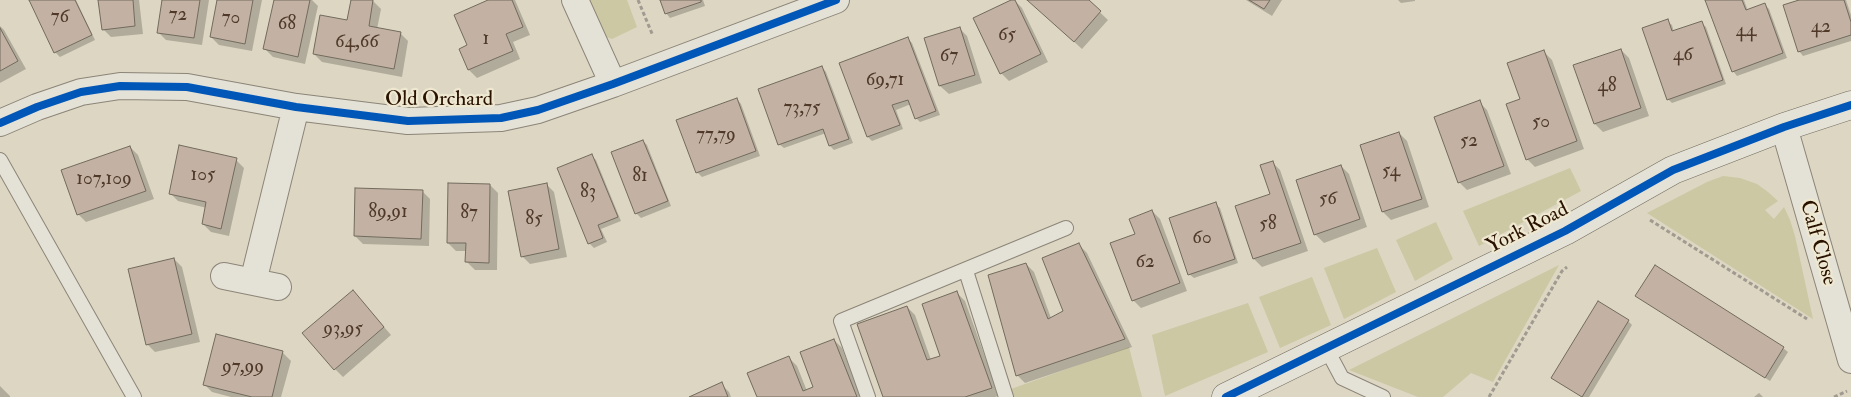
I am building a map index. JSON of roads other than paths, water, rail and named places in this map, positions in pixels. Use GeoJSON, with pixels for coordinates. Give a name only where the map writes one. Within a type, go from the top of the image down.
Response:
{"type":"FeatureCollection","features":[{"type":"Feature","properties":{"kind":"street"},"geometry":{"type":"LineString","coordinates":[[575,0],[612,84]]}},
{"type":"Feature","properties":{"kind":"street","name":"Old Orchard"},"geometry":{"type":"LineString","coordinates":[[0,123],[37,106],[81,92],[120,86],[187,87],[296,107],[408,122],[501,118],[538,110],[612,84],[836,0]]}},
{"type":"Feature","properties":{"kind":"street","name":"York Road"},"geometry":{"type":"LineString","coordinates":[[1226,397],[1565,232],[1673,170],[1784,127],[1851,105]]}},
{"type":"Feature","properties":{"kind":"street"},"geometry":{"type":"LineString","coordinates":[[224,276],[266,285],[296,107]]}},
{"type":"Feature","properties":{"kind":"street","name":"Calf Close"},"geometry":{"type":"LineString","coordinates":[[1784,127],[1851,360]]}},
{"type":"Feature","properties":{"kind":"lane"},"geometry":{"type":"LineString","coordinates":[[0,160],[134,397]]}},
{"type":"Feature","properties":{"kind":"lane"},"geometry":{"type":"LineString","coordinates":[[868,397],[841,321],[966,271],[1066,228]]}},
{"type":"Feature","properties":{"kind":"lane"},"geometry":{"type":"LineString","coordinates":[[966,271],[1006,397]]}},
{"type":"Feature","properties":{"kind":"lane"},"geometry":{"type":"LineString","coordinates":[[1326,348],[1342,378],[1383,397]]}}]}
